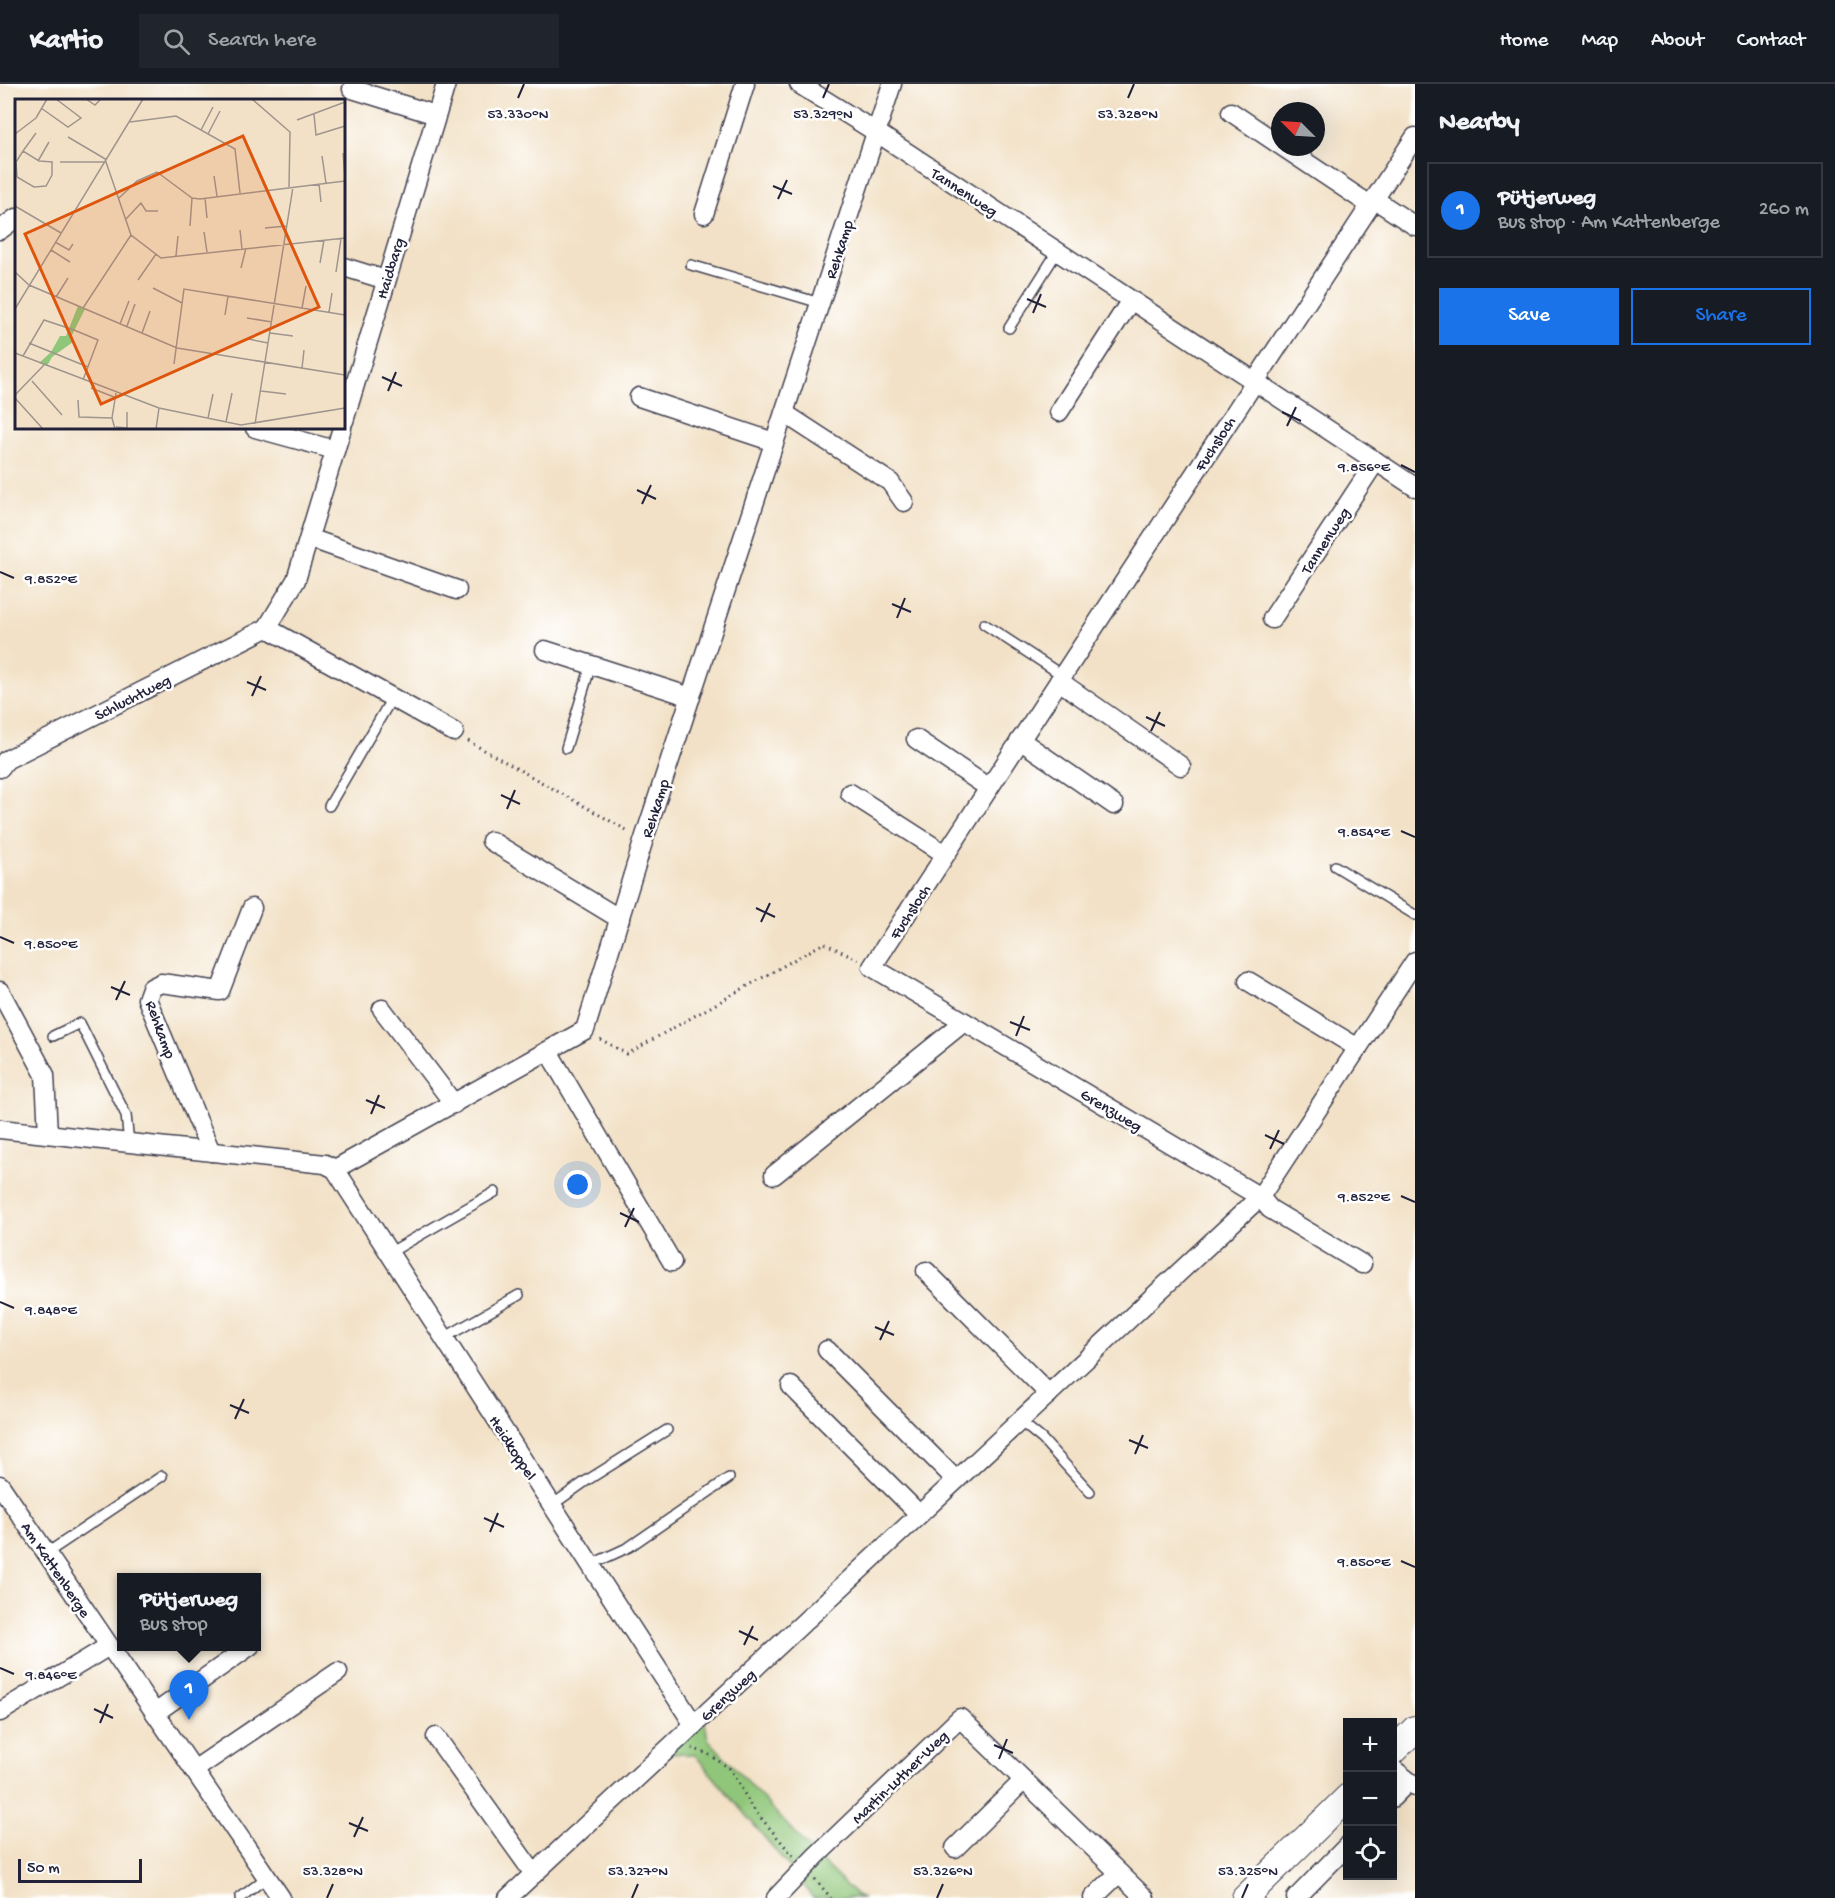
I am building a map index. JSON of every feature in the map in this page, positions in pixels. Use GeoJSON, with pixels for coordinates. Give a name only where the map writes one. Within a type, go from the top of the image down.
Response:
{"type":"FeatureCollection","features":[{"type":"Feature","properties":{"kind":"street","name":"Haidbarg"},"geometry":{"type":"LineString","coordinates":[[345,418],[446,84]]}},
{"type":"Feature","properties":{"kind":"street"},"geometry":{"type":"LineString","coordinates":[[704,214],[745,84]]}},
{"type":"Feature","properties":{"kind":"street","name":"Tannenweg"},"geometry":{"type":"LineString","coordinates":[[799,84],[876,132],[1415,486]]}},
{"type":"Feature","properties":{"kind":"street","name":"Rehkamp"},"geometry":{"type":"LineString","coordinates":[[585,1030],[644,840],[892,84]]}},
{"type":"Feature","properties":{"kind":"street"},"geometry":{"type":"LineString","coordinates":[[352,89],[436,115]]}},
{"type":"Feature","properties":{"kind":"street"},"geometry":{"type":"LineString","coordinates":[[1231,112],[1271,139]]}},
{"type":"Feature","properties":{"kind":"street","name":"Fuchsloch"},"geometry":{"type":"LineString","coordinates":[[872,967],[1415,137]]}},
{"type":"Feature","properties":{"kind":"street"},"geometry":{"type":"LineString","coordinates":[[1297,156],[1415,226]]}},
{"type":"Feature","properties":{"kind":"street"},"geometry":{"type":"LineString","coordinates":[[0,230],[15,219]]}},
{"type":"Feature","properties":{"kind":"street"},"geometry":{"type":"LineString","coordinates":[[345,267],[386,280]]}},
{"type":"Feature","properties":{"kind":"street"},"geometry":{"type":"LineString","coordinates":[[1059,412],[1131,300]]}},
{"type":"Feature","properties":{"kind":"street"},"geometry":{"type":"LineString","coordinates":[[639,397],[774,442]]}},
{"type":"Feature","properties":{"kind":"street"},"geometry":{"type":"LineString","coordinates":[[784,413],[890,482],[904,502]]}},
{"type":"Feature","properties":{"kind":"street"},"geometry":{"type":"LineString","coordinates":[[259,429],[335,450]]}},
{"type":"Feature","properties":{"kind":"street"},"geometry":{"type":"LineString","coordinates":[[342,429],[296,580],[267,627],[454,732]]}},
{"type":"Feature","properties":{"kind":"street","name":"Tannenweg"},"geometry":{"type":"LineString","coordinates":[[1272,620],[1376,461]]}},
{"type":"Feature","properties":{"kind":"street"},"geometry":{"type":"LineString","coordinates":[[309,538],[457,590]]}},
{"type":"Feature","properties":{"kind":"street","name":"Schluchtweg"},"geometry":{"type":"LineString","coordinates":[[0,768],[6,760],[267,627]]}},
{"type":"Feature","properties":{"kind":"street"},"geometry":{"type":"LineString","coordinates":[[545,650],[691,697]]}},
{"type":"Feature","properties":{"kind":"street"},"geometry":{"type":"LineString","coordinates":[[1060,678],[1181,766]]}},
{"type":"Feature","properties":{"kind":"street"},"geometry":{"type":"LineString","coordinates":[[916,739],[989,788]]}},
{"type":"Feature","properties":{"kind":"street"},"geometry":{"type":"LineString","coordinates":[[1020,740],[1114,805]]}},
{"type":"Feature","properties":{"kind":"street"},"geometry":{"type":"LineString","coordinates":[[850,793],[945,854]]}},
{"type":"Feature","properties":{"kind":"street"},"geometry":{"type":"LineString","coordinates":[[491,841],[620,919]]}},
{"type":"Feature","properties":{"kind":"street","name":"Rehkamp"},"geometry":{"type":"LineString","coordinates":[[211,1152],[147,999],[151,988],[161,983],[220,991],[252,908]]}},
{"type":"Feature","properties":{"kind":"street","name":"Grenzweg"},"geometry":{"type":"LineString","coordinates":[[508,1898],[1260,1197],[1415,962]]}},
{"type":"Feature","properties":{"kind":"street","name":"Grenzweg"},"geometry":{"type":"LineString","coordinates":[[872,967],[1260,1197],[1270,1209],[1362,1264]]}},
{"type":"Feature","properties":{"kind":"street"},"geometry":{"type":"LineString","coordinates":[[1248,981],[1358,1048]]}},
{"type":"Feature","properties":{"kind":"street"},"geometry":{"type":"LineString","coordinates":[[0,991],[45,1075],[48,1134]]}},
{"type":"Feature","properties":{"kind":"street"},"geometry":{"type":"LineString","coordinates":[[381,1009],[453,1104]]}},
{"type":"Feature","properties":{"kind":"street"},"geometry":{"type":"LineString","coordinates":[[774,1175],[964,1022]]}},
{"type":"Feature","properties":{"kind":"street"},"geometry":{"type":"LineString","coordinates":[[0,1129],[325,1164],[335,1169],[585,1030]]}},
{"type":"Feature","properties":{"kind":"street"},"geometry":{"type":"LineString","coordinates":[[548,1051],[672,1262]]}},
{"type":"Feature","properties":{"kind":"street","name":"Heidkoppel"},"geometry":{"type":"LineString","coordinates":[[335,1169],[694,1725]]}},
{"type":"Feature","properties":{"kind":"street"},"geometry":{"type":"LineString","coordinates":[[926,1271],[1049,1394]]}},
{"type":"Feature","properties":{"kind":"street"},"geometry":{"type":"LineString","coordinates":[[827,1350],[956,1480]]}},
{"type":"Feature","properties":{"kind":"street"},"geometry":{"type":"LineString","coordinates":[[791,1386],[919,1514]]}},
{"type":"Feature","properties":{"kind":"street","name":"Am Kattenberge"},"geometry":{"type":"LineString","coordinates":[[0,1485],[281,1898]]}},
{"type":"Feature","properties":{"kind":"street"},"geometry":{"type":"LineString","coordinates":[[0,1712],[110,1646]]}},
{"type":"Feature","properties":{"kind":"street"},"geometry":{"type":"LineString","coordinates":[[155,1713],[244,1651]]}},
{"type":"Feature","properties":{"kind":"street"},"geometry":{"type":"LineString","coordinates":[[194,1770],[338,1672]]}},
{"type":"Feature","properties":{"kind":"street","name":"Martin-Luther-Weg"},"geometry":{"type":"LineString","coordinates":[[776,1898],[960,1718],[1144,1898]]}},
{"type":"Feature","properties":{"kind":"street"},"geometry":{"type":"LineString","coordinates":[[1397,1747],[1415,1729]]}},
{"type":"Feature","properties":{"kind":"street"},"geometry":{"type":"LineString","coordinates":[[436,1737],[534,1874]]}},
{"type":"Feature","properties":{"kind":"street"},"geometry":{"type":"LineString","coordinates":[[1397,1772],[1412,1784],[1397,1794]]}},
{"type":"Feature","properties":{"kind":"street"},"geometry":{"type":"LineString","coordinates":[[955,1848],[1023,1780]]}},
{"type":"Feature","properties":{"kind":"street"},"geometry":{"type":"LineString","coordinates":[[1245,1898],[1343,1801]]}},
{"type":"Feature","properties":{"kind":"street"},"geometry":{"type":"LineString","coordinates":[[1296,1898],[1343,1849]]}},
{"type":"Feature","properties":{"kind":"street"},"geometry":{"type":"LineString","coordinates":[[1094,1898],[1119,1873]]}},
{"type":"Feature","properties":{"kind":"lane"},"geometry":{"type":"LineString","coordinates":[[1009,328],[1057,252]]}},
{"type":"Feature","properties":{"kind":"lane"},"geometry":{"type":"LineString","coordinates":[[691,265],[820,303]]}},
{"type":"Feature","properties":{"kind":"lane"},"geometry":{"type":"LineString","coordinates":[[984,624],[1060,678]]}},
{"type":"Feature","properties":{"kind":"lane"},"geometry":{"type":"LineString","coordinates":[[566,748],[591,665]]}},
{"type":"Feature","properties":{"kind":"lane"},"geometry":{"type":"LineString","coordinates":[[328,806],[393,698]]}},
{"type":"Feature","properties":{"kind":"lane"},"geometry":{"type":"LineString","coordinates":[[1335,866],[1415,915]]}},
{"type":"Feature","properties":{"kind":"lane"},"geometry":{"type":"LineString","coordinates":[[53,1036],[80,1023],[126,1115],[129,1143]]}},
{"type":"Feature","properties":{"kind":"lane"},"geometry":{"type":"LineString","coordinates":[[389,1253],[495,1192]]}},
{"type":"Feature","properties":{"kind":"lane"},"geometry":{"type":"LineString","coordinates":[[444,1338],[519,1295]]}},
{"type":"Feature","properties":{"kind":"lane"},"geometry":{"type":"LineString","coordinates":[[1020,1421],[1042,1439],[1090,1492]]}},
{"type":"Feature","properties":{"kind":"lane"},"geometry":{"type":"LineString","coordinates":[[552,1505],[667,1430]]}},
{"type":"Feature","properties":{"kind":"lane"},"geometry":{"type":"LineString","coordinates":[[46,1553],[162,1476]]}},
{"type":"Feature","properties":{"kind":"lane"},"geometry":{"type":"LineString","coordinates":[[590,1565],[629,1547],[729,1478]]}},
{"type":"Feature","properties":{"kind":"lane"},"geometry":{"type":"LineString","coordinates":[[240,1898],[267,1877]]}},
{"type":"Feature","properties":{"kind":"path"},"geometry":{"type":"LineString","coordinates":[[454,732],[644,840]]}},
{"type":"Feature","properties":{"kind":"path"},"geometry":{"type":"LineString","coordinates":[[585,1030],[627,1054],[824,943],[872,967]]}},
{"type":"Feature","properties":{"kind":"path"},"geometry":{"type":"LineString","coordinates":[[677,1741],[708,1755],[729,1768],[751,1806],[831,1898]]}},
{"type":"Feature","properties":{"kind":"green space"},"geometry":{"type":"Polygon","coordinates":[[[704,1716],[708,1739],[816,1856],[856,1895],[863,1898],[813,1898],[695,1755],[664,1753],[704,1716]]]}},
{"type":"Feature","properties":{"kind":"place","name":"Pütjerweg"},"geometry":{"type":"Point","coordinates":[189,1720]}}]}
